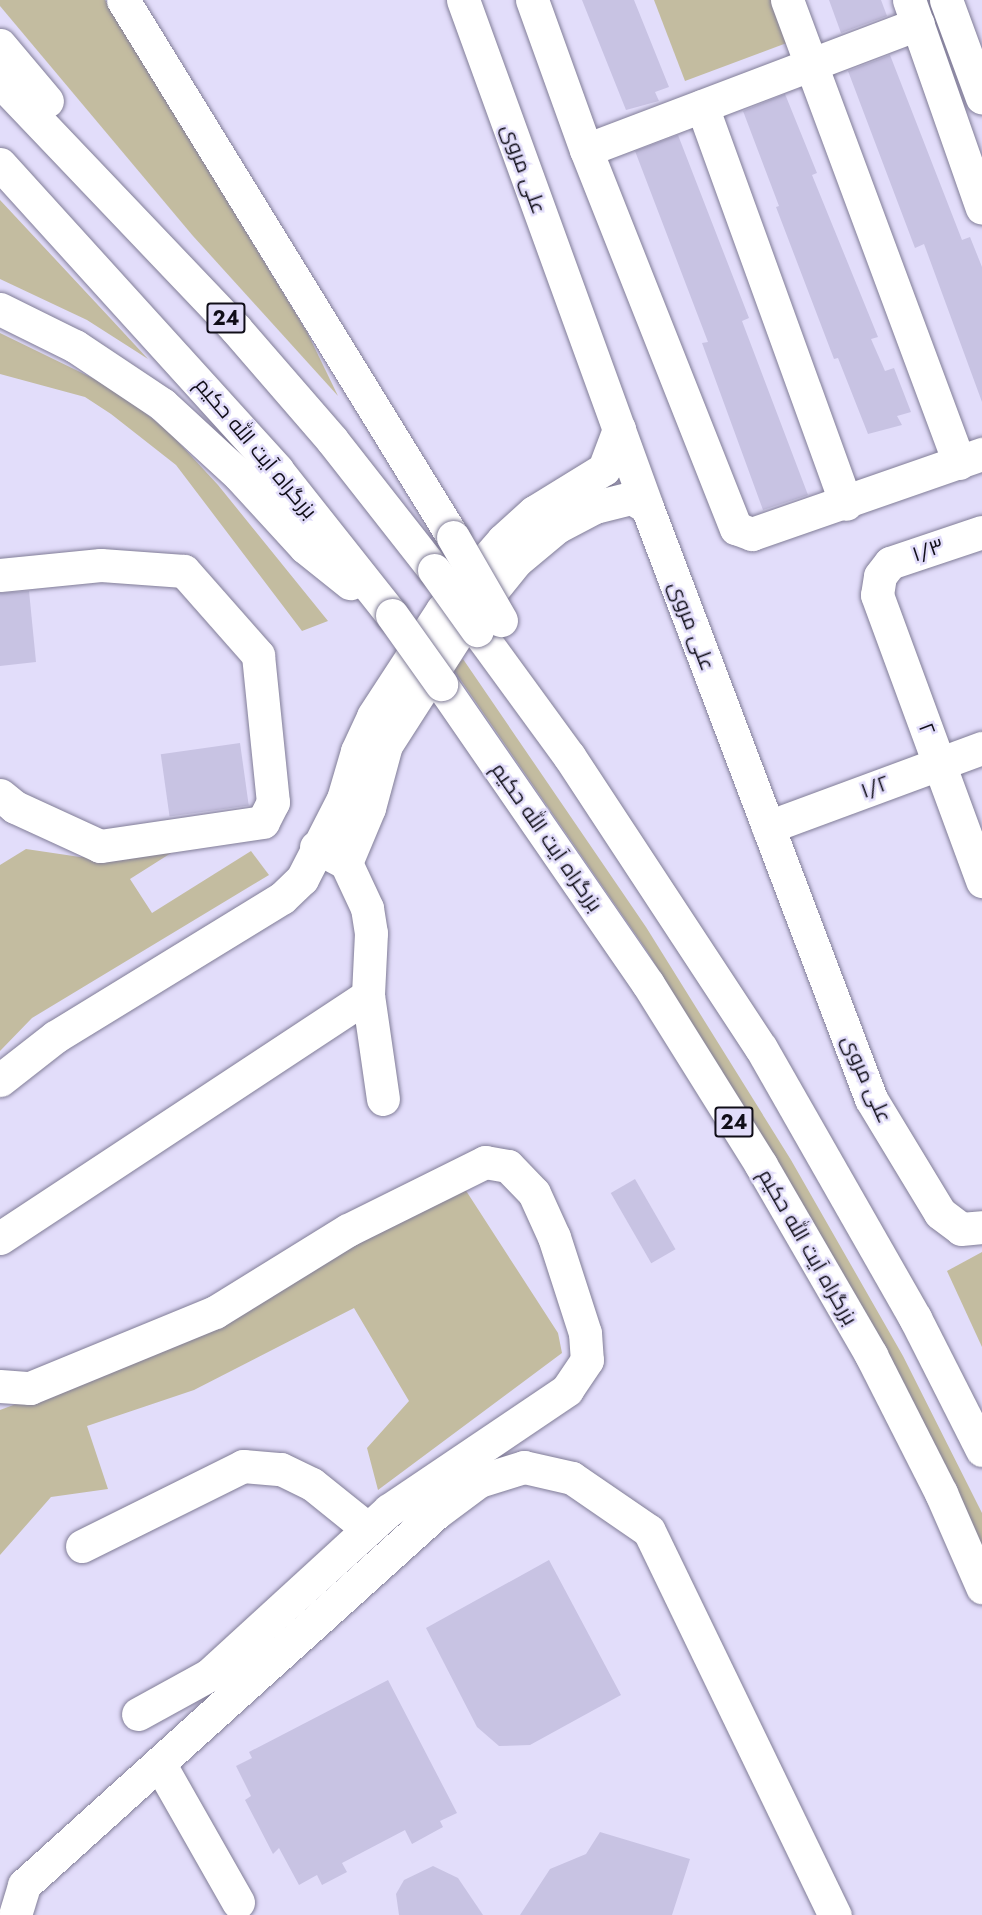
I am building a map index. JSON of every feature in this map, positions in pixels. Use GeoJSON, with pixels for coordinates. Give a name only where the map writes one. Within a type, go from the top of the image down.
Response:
{"type":"FeatureCollection","features":[{"type":"Feature","properties":{"kind":"main road"},"geometry":{"type":"LineString","coordinates":[[123,0],[453,537],[489,625]]}},
{"type":"Feature","properties":{"kind":"main road","name":"علی مروی"},"geometry":{"type":"LineString","coordinates":[[463,0],[647,507],[871,1099],[940,1213],[972,1228]]}},
{"type":"Feature","properties":{"kind":"main road"},"geometry":{"type":"LineString","coordinates":[[532,0],[586,150],[736,528],[752,534],[846,504],[970,458],[787,0]]}},
{"type":"Feature","properties":{"kind":"main road"},"geometry":{"type":"LineString","coordinates":[[946,0],[982,98]]}},
{"type":"Feature","properties":{"kind":"main road"},"geometry":{"type":"LineString","coordinates":[[586,150],[811,64],[913,12],[982,208]]}},
{"type":"Feature","properties":{"kind":"main road"},"geometry":{"type":"LineString","coordinates":[[0,45],[236,329]]}},
{"type":"Feature","properties":{"kind":"main road","name":"24"},"geometry":{"type":"LineString","coordinates":[[0,81],[236,329],[332,440],[434,570],[489,625],[569,756],[761,1048],[915,1318],[982,1450]]}},
{"type":"Feature","properties":{"kind":"main road"},"geometry":{"type":"LineString","coordinates":[[702,106],[846,504]]}},
{"type":"Feature","properties":{"kind":"main road","name":"بزرگراه آیت الله حکیم"},"geometry":{"type":"LineString","coordinates":[[0,164],[277,470],[392,615],[441,684],[648,984],[761,1165],[871,1355],[941,1493],[982,1587]]}},
{"type":"Feature","properties":{"kind":"main road"},"geometry":{"type":"LineString","coordinates":[[0,309],[75,346],[162,404],[239,475],[305,547],[392,615]]}},
{"type":"Feature","properties":{"kind":"main road"},"geometry":{"type":"LineString","coordinates":[[382,1099],[368,995],[372,964],[369,916],[346,864],[356,803],[357,751],[373,716],[442,610],[503,540],[534,512],[604,469],[619,429]]}},
{"type":"Feature","properties":{"kind":"main road"},"geometry":{"type":"LineString","coordinates":[[0,1080],[55,1037],[282,898],[302,879],[316,847],[356,803],[386,745],[458,633],[516,561],[557,527],[595,507],[632,498],[647,507]]}},
{"type":"Feature","properties":{"kind":"main road","name":"۱/۳"},"geometry":{"type":"LineString","coordinates":[[880,576],[890,563],[982,532]]}},
{"type":"Feature","properties":{"kind":"main road"},"geometry":{"type":"LineString","coordinates":[[0,575],[101,565],[184,571],[258,655],[273,802],[263,822],[100,846],[5,810]]}},
{"type":"Feature","properties":{"kind":"main road","name":"۲"},"geometry":{"type":"LineString","coordinates":[[880,576],[877,595],[982,881]]}},
{"type":"Feature","properties":{"kind":"main road","name":"۱/۲"},"geometry":{"type":"LineString","coordinates":[[768,827],[982,748]]}},
{"type":"Feature","properties":{"kind":"main road"},"geometry":{"type":"LineString","coordinates":[[316,847],[346,864]]}},
{"type":"Feature","properties":{"kind":"main road"},"geometry":{"type":"LineString","coordinates":[[0,1238],[368,995]]}},
{"type":"Feature","properties":{"kind":"main road"},"geometry":{"type":"LineString","coordinates":[[0,1386],[30,1388],[215,1312],[348,1230],[436,1183],[485,1162],[508,1166],[534,1193],[554,1237],[585,1333],[587,1360],[567,1390],[457,1461],[368,1529],[209,1675],[138,1714]]}},
{"type":"Feature","properties":{"kind":"main road"},"geometry":{"type":"LineString","coordinates":[[82,1546],[243,1466],[281,1469],[312,1484],[368,1529]]}},
{"type":"Feature","properties":{"kind":"main road"},"geometry":{"type":"LineString","coordinates":[[13,1895],[436,1513],[479,1481],[524,1467],[572,1478],[649,1532],[835,1915]]}},
{"type":"Feature","properties":{"kind":"main road"},"geometry":{"type":"LineString","coordinates":[[159,1763],[238,1902]]}},
{"type":"Feature","properties":{"kind":"shaded area"},"geometry":{"type":"Polygon","coordinates":[[[0,0],[105,0],[307,332],[338,396],[193,236],[0,6],[0,0]]]}},
{"type":"Feature","properties":{"kind":"shaded area"},"geometry":{"type":"Polygon","coordinates":[[[654,0],[776,0],[792,41],[685,81],[654,0]]]}},
{"type":"Feature","properties":{"kind":"shaded area"},"geometry":{"type":"Polygon","coordinates":[[[0,200],[148,359],[87,320],[0,279],[0,200]]]}},
{"type":"Feature","properties":{"kind":"shaded area"},"geometry":{"type":"Polygon","coordinates":[[[0,333],[115,389],[169,432],[218,485],[328,621],[302,631],[176,465],[111,414],[85,397],[0,374],[0,333]]]}},
{"type":"Feature","properties":{"kind":"shaded area"},"geometry":{"type":"Polygon","coordinates":[[[463,659],[646,927],[791,1160],[903,1356],[982,1513],[982,1547],[825,1242],[647,951],[453,669],[463,659]]]}},
{"type":"Feature","properties":{"kind":"shaded area"},"geometry":{"type":"Polygon","coordinates":[[[179,848],[130,879],[152,913],[251,851],[269,875],[32,1018],[0,1051],[0,865],[26,849],[80,857],[179,848]]]}},
{"type":"Feature","properties":{"kind":"shaded area"},"geometry":{"type":"Polygon","coordinates":[[[463,1186],[558,1333],[562,1353],[378,1490],[367,1448],[409,1401],[354,1308],[194,1390],[87,1426],[108,1489],[51,1497],[0,1555],[0,1410],[203,1334],[277,1284],[463,1186]]]}},
{"type":"Feature","properties":{"kind":"shaded area"},"geometry":{"type":"Polygon","coordinates":[[[982,1252],[982,1347],[947,1271],[982,1252]]]}},
{"type":"Feature","properties":{"kind":"building"},"geometry":{"type":"Polygon","coordinates":[[[582,0],[634,0],[669,87],[655,92],[659,101],[626,110],[582,0]]]}},
{"type":"Feature","properties":{"kind":"building"},"geometry":{"type":"Polygon","coordinates":[[[829,0],[881,0],[887,16],[841,33],[829,0]]]}},
{"type":"Feature","properties":{"kind":"building"},"geometry":{"type":"Polygon","coordinates":[[[890,55],[962,240],[970,237],[982,267],[982,402],[924,244],[915,248],[848,71],[890,55]]]}},
{"type":"Feature","properties":{"kind":"building"},"geometry":{"type":"Polygon","coordinates":[[[785,94],[817,173],[812,175],[878,337],[871,339],[885,371],[894,368],[911,412],[897,416],[902,425],[868,434],[838,358],[834,359],[776,207],[779,206],[743,111],[785,94]]]}},
{"type":"Feature","properties":{"kind":"building"},"geometry":{"type":"Polygon","coordinates":[[[678,135],[749,318],[742,321],[808,495],[763,510],[702,343],[708,342],[635,151],[678,135]]]}},
{"type":"Feature","properties":{"kind":"building"},"geometry":{"type":"Polygon","coordinates":[[[29,591],[36,662],[0,666],[0,593],[29,591]]]}},
{"type":"Feature","properties":{"kind":"building"},"geometry":{"type":"Polygon","coordinates":[[[240,743],[249,805],[170,817],[161,754],[240,743]]]}},
{"type":"Feature","properties":{"kind":"building"},"geometry":{"type":"Polygon","coordinates":[[[635,1179],[676,1249],[651,1263],[611,1193],[635,1179]]]}},
{"type":"Feature","properties":{"kind":"building"},"geometry":{"type":"Polygon","coordinates":[[[549,1560],[621,1695],[530,1745],[499,1746],[477,1727],[426,1628],[549,1560]]]}},
{"type":"Feature","properties":{"kind":"building"},"geometry":{"type":"Polygon","coordinates":[[[388,1680],[457,1813],[440,1821],[443,1827],[412,1844],[405,1830],[342,1863],[347,1872],[322,1885],[317,1875],[299,1885],[279,1848],[273,1854],[245,1800],[251,1796],[236,1766],[252,1758],[249,1752],[388,1680]]]}},
{"type":"Feature","properties":{"kind":"building"},"geometry":{"type":"Polygon","coordinates":[[[600,1832],[690,1859],[672,1915],[520,1915],[550,1869],[586,1854],[600,1832]]]}},
{"type":"Feature","properties":{"kind":"building"},"geometry":{"type":"Polygon","coordinates":[[[433,1866],[458,1878],[483,1915],[399,1915],[396,1894],[404,1880],[433,1866]]]}}]}
